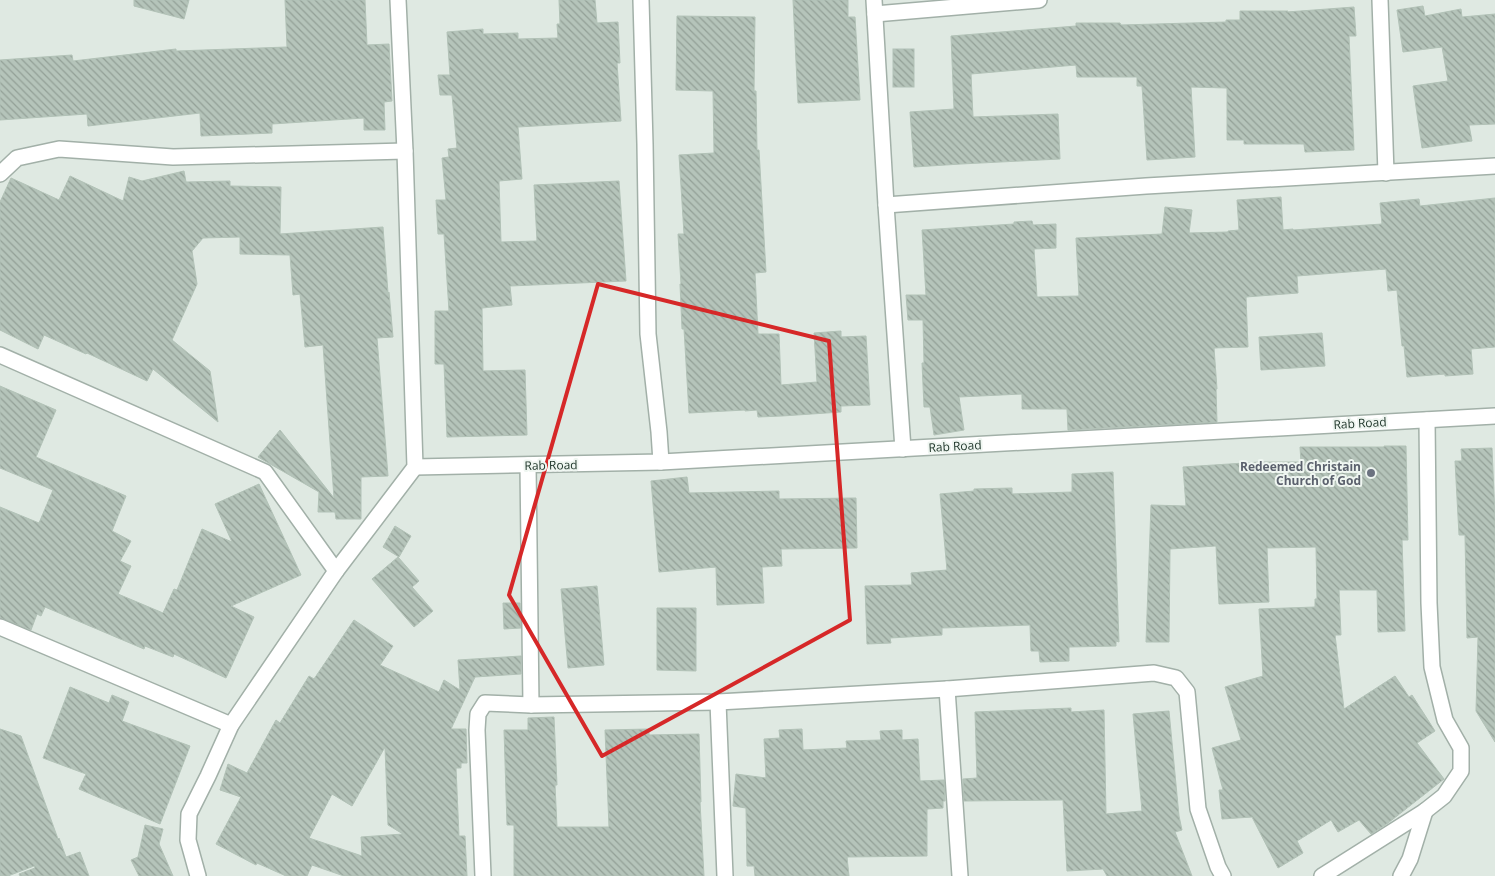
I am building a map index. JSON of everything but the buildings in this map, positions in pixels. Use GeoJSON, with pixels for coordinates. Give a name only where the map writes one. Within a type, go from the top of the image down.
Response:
{"type":"FeatureCollection","features":[{"type":"Feature","properties":{"kind":"street"},"geometry":{"type":"LineString","coordinates":[[198,876],[188,840],[189,814],[231,725],[336,571],[415,467],[405,151],[398,0]]}},
{"type":"Feature","properties":{"kind":"street"},"geometry":{"type":"LineString","coordinates":[[641,0],[646,154],[648,334],[660,432],[660,462]]}},
{"type":"Feature","properties":{"kind":"street"},"geometry":{"type":"LineString","coordinates":[[903,449],[874,7],[1039,0]]}},
{"type":"Feature","properties":{"kind":"street"},"geometry":{"type":"LineString","coordinates":[[1380,0],[1386,173]]}},
{"type":"Feature","properties":{"kind":"street"},"geometry":{"type":"LineString","coordinates":[[0,174],[17,158],[59,150],[173,157],[405,151]]}},
{"type":"Feature","properties":{"kind":"street"},"geometry":{"type":"LineString","coordinates":[[886,205],[1146,186],[1495,166]]}},
{"type":"Feature","properties":{"kind":"street"},"geometry":{"type":"LineString","coordinates":[[0,355],[264,472],[336,571]]}},
{"type":"Feature","properties":{"kind":"street","name":"Rab Road"},"geometry":{"type":"LineString","coordinates":[[415,467],[660,462],[1495,416]]}},
{"type":"Feature","properties":{"kind":"street"},"geometry":{"type":"LineString","coordinates":[[1322,876],[1425,811],[1444,796],[1461,772],[1461,748],[1445,720],[1432,667],[1429,603],[1428,420]]}},
{"type":"Feature","properties":{"kind":"street"},"geometry":{"type":"LineString","coordinates":[[528,465],[531,705]]}},
{"type":"Feature","properties":{"kind":"street"},"geometry":{"type":"LineString","coordinates":[[0,627],[231,725]]}},
{"type":"Feature","properties":{"kind":"street"},"geometry":{"type":"LineString","coordinates":[[483,876],[477,730],[478,714],[485,703],[531,705],[718,702],[946,689],[1154,673],[1176,678],[1187,692],[1198,809],[1218,867],[1223,876]]}},
{"type":"Feature","properties":{"kind":"street"},"geometry":{"type":"LineString","coordinates":[[946,689],[960,876]]}},
{"type":"Feature","properties":{"kind":"street"},"geometry":{"type":"LineString","coordinates":[[718,702],[725,876]]}},
{"type":"Feature","properties":{"kind":"street"},"geometry":{"type":"LineString","coordinates":[[1401,876],[1410,859],[1425,811]]}},
{"type":"Feature","properties":{"kind":"highlighted area"},"geometry":{"type":"Polygon","coordinates":[[[598,284],[829,341],[850,620],[602,756],[509,595],[598,284]]]}},
{"type":"Feature","properties":{"kind":"place","name":"Redeemed Christain Church of God"},"geometry":{"type":"Point","coordinates":[1371,473]}}]}
